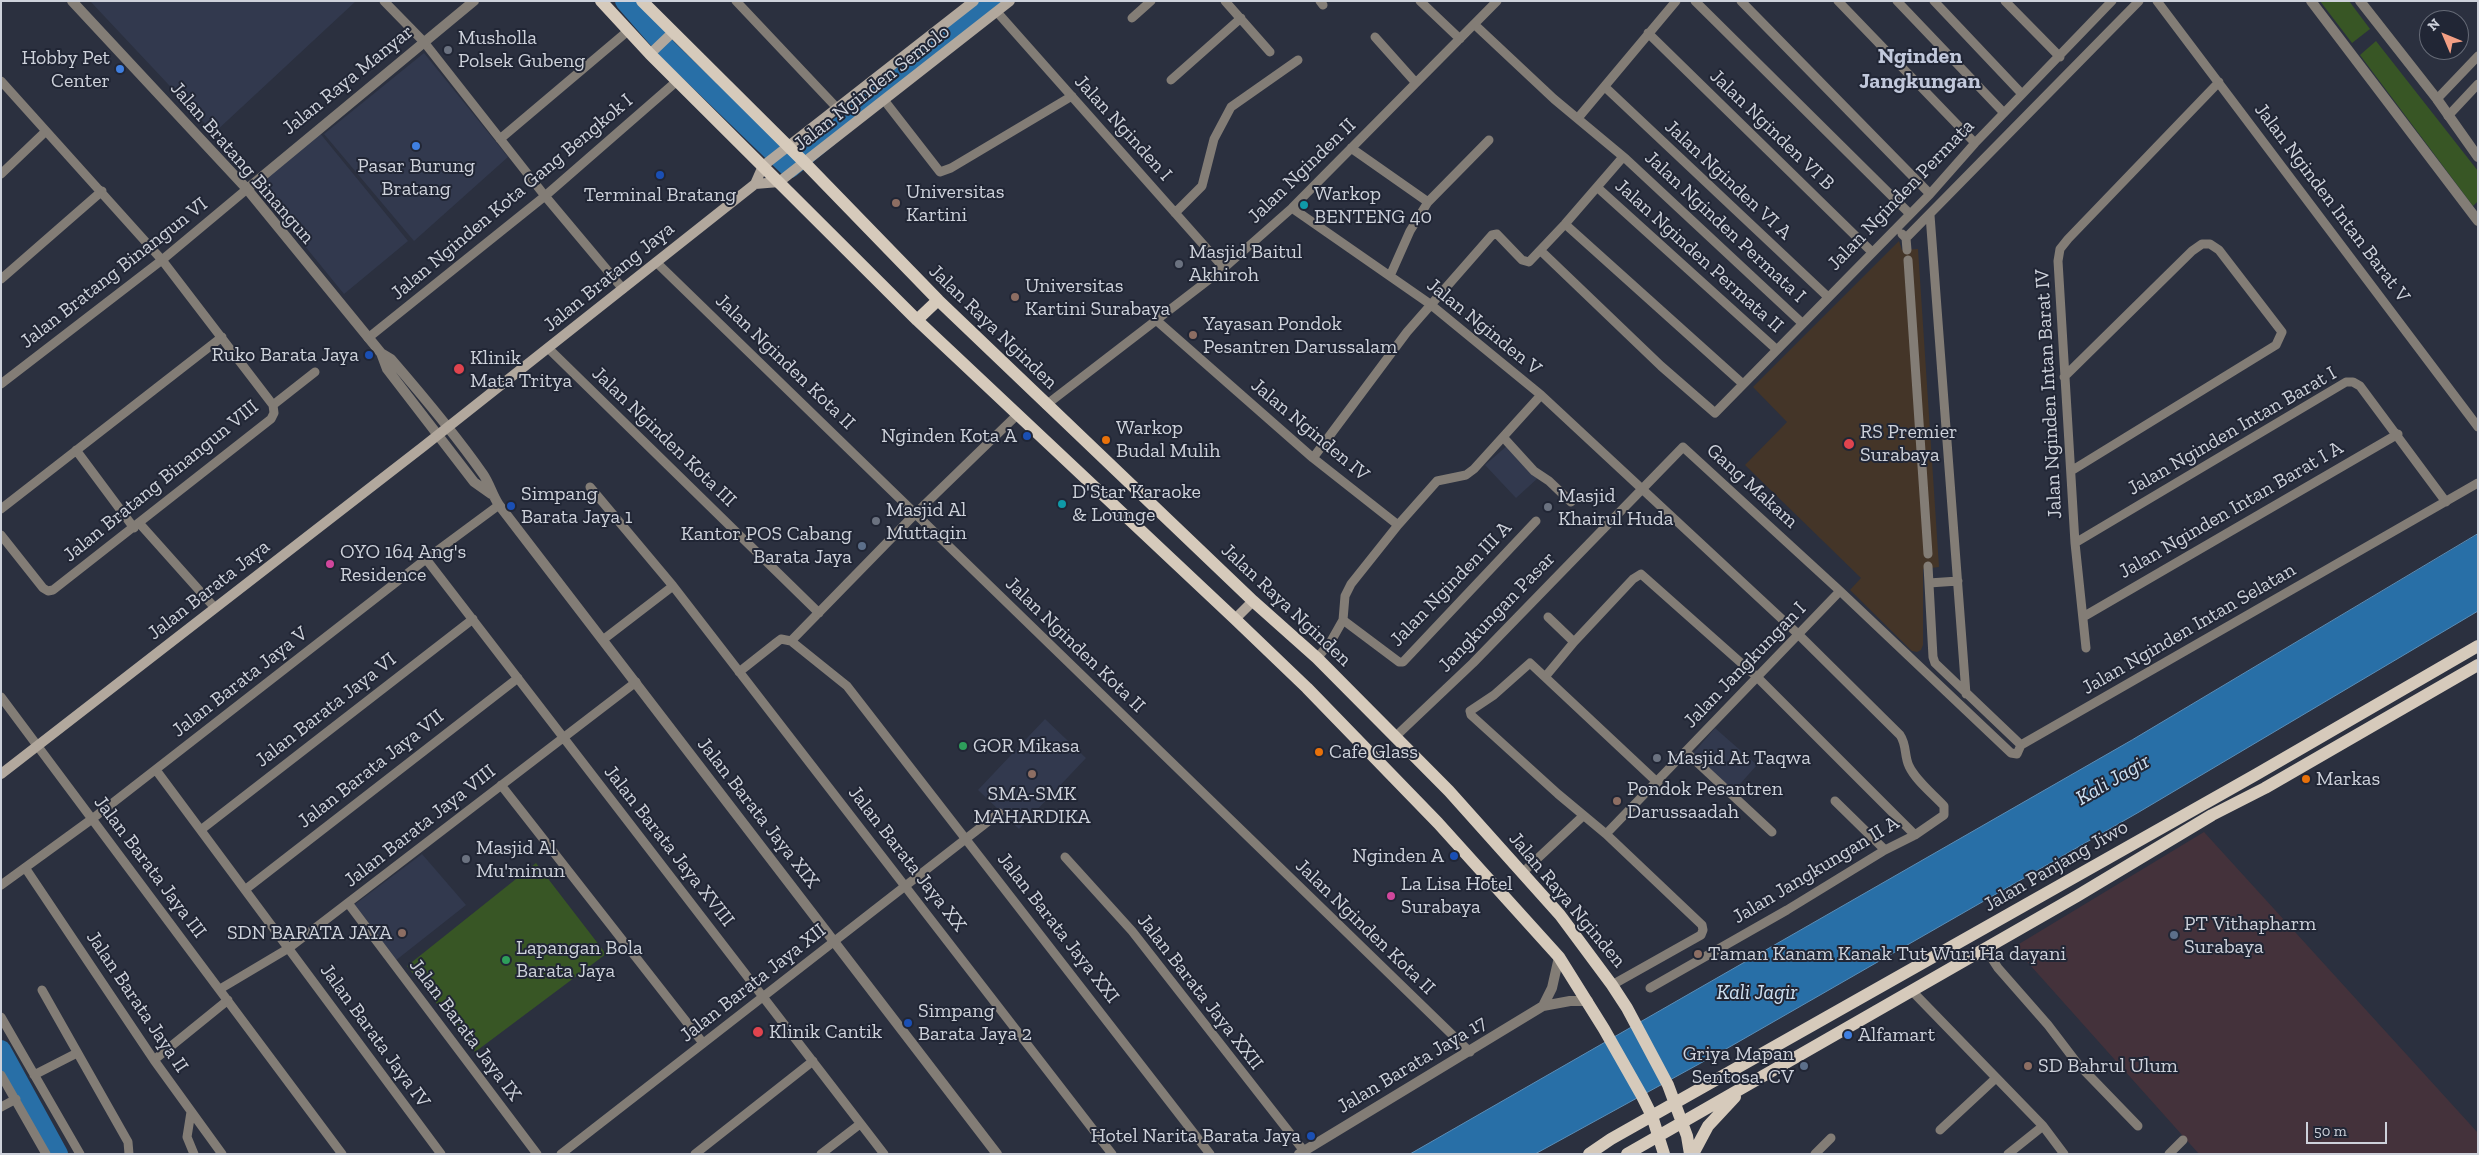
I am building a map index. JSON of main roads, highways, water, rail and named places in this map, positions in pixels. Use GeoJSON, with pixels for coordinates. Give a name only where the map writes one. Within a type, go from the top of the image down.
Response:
{"type":"FeatureCollection","features":[{"type":"Feature","properties":{"kind":"main road"},"geometry":{"type":"LineString","coordinates":[[601,1],[628,30],[653,51],[677,82],[918,320],[1235,619],[1384,766],[1559,957],[1588,1001],[1642,1096],[1652,1116],[1664,1154]]}},
{"type":"Feature","properties":{"kind":"main road"},"geometry":{"type":"LineString","coordinates":[[642,1],[668,36],[791,155]]}},
{"type":"Feature","properties":{"kind":"main road","name":"Jalan Nginden Semolo"},"geometry":{"type":"LineString","coordinates":[[778,182],[791,155],[838,109],[974,1]]}},
{"type":"Feature","properties":{"kind":"main road","name":"Jalan Nginden Semolo"},"geometry":{"type":"LineString","coordinates":[[763,166],[791,155],[884,100],[999,14],[1010,1]]}},
{"type":"Feature","properties":{"kind":"main road"},"geometry":{"type":"LineString","coordinates":[[653,51],[668,36]]}},
{"type":"Feature","properties":{"kind":"main road","name":"Jalan Raya Nginden"},"geometry":{"type":"LineString","coordinates":[[791,155],[1046,405],[1253,601],[1317,658],[1449,791],[1560,915],[1612,984],[1668,1085],[1692,1154]]}},
{"type":"Feature","properties":{"kind":"main road","name":"Jalan Bratang Jaya"},"geometry":{"type":"LineString","coordinates":[[438,435],[755,184],[763,166]]}},
{"type":"Feature","properties":{"kind":"main road"},"geometry":{"type":"LineString","coordinates":[[755,184],[778,182]]}},
{"type":"Feature","properties":{"kind":"main road"},"geometry":{"type":"LineString","coordinates":[[918,320],[938,300]]}},
{"type":"Feature","properties":{"kind":"main road","name":"Jalan Barata Jaya"},"geometry":{"type":"LineString","coordinates":[[1,774],[438,435]]}},
{"type":"Feature","properties":{"kind":"main road"},"geometry":{"type":"LineString","coordinates":[[1235,619],[1253,601]]}},
{"type":"Feature","properties":{"kind":"main road","name":"Jalan Panjang Jiwo"},"geometry":{"type":"LineString","coordinates":[[1589,1154],[1652,1116],[2233,788],[2478,646]]}},
{"type":"Feature","properties":{"kind":"main road","name":"Jalan Panjang Jiwo"},"geometry":{"type":"LineString","coordinates":[[1627,1154],[2478,665]]}},
{"type":"Feature","properties":{"kind":"main road"},"geometry":{"type":"LineString","coordinates":[[2257,774],[2260,784],[2265,788]]}},
{"type":"Feature","properties":{"kind":"main road"},"geometry":{"type":"LineString","coordinates":[[2233,788],[2240,794],[2242,800]]}},
{"type":"Feature","properties":{"kind":"main road"},"geometry":{"type":"LineString","coordinates":[[1692,1154],[1712,1120],[1752,1082]]}},
{"type":"Feature","properties":{"kind":"water","name":"Kali Jagir"},"geometry":{"type":"Polygon","coordinates":[[[2478,534],[2478,611],[2139,812],[1719,1053],[1535,1154],[1410,1154],[2132,740],[2478,534]]]}},
{"type":"Feature","properties":{"kind":"waterway"},"geometry":{"type":"LineString","coordinates":[[625,1],[668,50],[790,168],[993,1]]}},
{"type":"Feature","properties":{"kind":"waterway"},"geometry":{"type":"LineString","coordinates":[[1,1050],[58,1154]]}},
{"type":"Feature","properties":{"kind":"place","name":"Musholla Polsek Gubeng"},"geometry":{"type":"Point","coordinates":[448,50]}},
{"type":"Feature","properties":{"kind":"place","name":"Hobby Pet Center"},"geometry":{"type":"Point","coordinates":[120,69]}},
{"type":"Feature","properties":{"kind":"place","name":"Pasar Burung Bratang"},"geometry":{"type":"Point","coordinates":[416,146]}},
{"type":"Feature","properties":{"kind":"place","name":"Terminal Bratang"},"geometry":{"type":"Point","coordinates":[660,175]}},
{"type":"Feature","properties":{"kind":"place","name":"Universitas Kartini"},"geometry":{"type":"Point","coordinates":[896,203]}},
{"type":"Feature","properties":{"kind":"place","name":"Warkop BENTENG 40"},"geometry":{"type":"Point","coordinates":[1304,205]}},
{"type":"Feature","properties":{"kind":"place","name":"Masjid Baitul Akhiroh"},"geometry":{"type":"Point","coordinates":[1179,264]}},
{"type":"Feature","properties":{"kind":"place","name":"Universitas Kartini Surabaya"},"geometry":{"type":"Point","coordinates":[1015,297]}},
{"type":"Feature","properties":{"kind":"place","name":"Yayasan Pondok Pesantren Darussalam"},"geometry":{"type":"Point","coordinates":[1193,335]}},
{"type":"Feature","properties":{"kind":"place","name":"Ruko Barata Jaya"},"geometry":{"type":"Point","coordinates":[369,355]}},
{"type":"Feature","properties":{"kind":"place","name":"Klinik Mata Tritya"},"geometry":{"type":"Point","coordinates":[459,369]}},
{"type":"Feature","properties":{"kind":"place","name":"Nginden Kota A"},"geometry":{"type":"Point","coordinates":[1027,436]}},
{"type":"Feature","properties":{"kind":"place","name":"Warkop Budal Mulih"},"geometry":{"type":"Point","coordinates":[1106,440]}},
{"type":"Feature","properties":{"kind":"place","name":"RS Premier Surabaya"},"geometry":{"type":"Point","coordinates":[1849,444]}},
{"type":"Feature","properties":{"kind":"place","name":"D'Star Karaoke & Lounge"},"geometry":{"type":"Point","coordinates":[1062,504]}},
{"type":"Feature","properties":{"kind":"place","name":"Simpang Barata Jaya 1"},"geometry":{"type":"Point","coordinates":[511,506]}},
{"type":"Feature","properties":{"kind":"place","name":"Masjid Khairul Huda"},"geometry":{"type":"Point","coordinates":[1548,507]}},
{"type":"Feature","properties":{"kind":"place","name":"Masjid Al Muttaqin"},"geometry":{"type":"Point","coordinates":[876,521]}},
{"type":"Feature","properties":{"kind":"place","name":"Kantor POS Cabang Barata Jaya"},"geometry":{"type":"Point","coordinates":[862,546]}},
{"type":"Feature","properties":{"kind":"place","name":"OYO 164 Ang's Residence"},"geometry":{"type":"Point","coordinates":[330,564]}},
{"type":"Feature","properties":{"kind":"place","name":"GOR Mikasa"},"geometry":{"type":"Point","coordinates":[963,746]}},
{"type":"Feature","properties":{"kind":"place","name":"Cafe Glass"},"geometry":{"type":"Point","coordinates":[1319,752]}},
{"type":"Feature","properties":{"kind":"place","name":"Masjid At Taqwa"},"geometry":{"type":"Point","coordinates":[1657,758]}},
{"type":"Feature","properties":{"kind":"place","name":"SMA-SMK MAHARDIKA"},"geometry":{"type":"Point","coordinates":[1032,774]}},
{"type":"Feature","properties":{"kind":"place","name":"Markas"},"geometry":{"type":"Point","coordinates":[2306,779]}},
{"type":"Feature","properties":{"kind":"place","name":"Pondok Pesantren Darussaadah"},"geometry":{"type":"Point","coordinates":[1617,801]}},
{"type":"Feature","properties":{"kind":"place","name":"Nginden A"},"geometry":{"type":"Point","coordinates":[1454,856]}},
{"type":"Feature","properties":{"kind":"place","name":"Masjid Al Mu'minun"},"geometry":{"type":"Point","coordinates":[466,859]}},
{"type":"Feature","properties":{"kind":"place","name":"La Lisa Hotel Surabaya"},"geometry":{"type":"Point","coordinates":[1391,896]}},
{"type":"Feature","properties":{"kind":"place","name":"SDN BARATA JAYA"},"geometry":{"type":"Point","coordinates":[402,933]}},
{"type":"Feature","properties":{"kind":"place","name":"PT Vithapharm Surabaya"},"geometry":{"type":"Point","coordinates":[2174,935]}},
{"type":"Feature","properties":{"kind":"place","name":"Taman Kanam Kanak Tut Wuri Ha dayani"},"geometry":{"type":"Point","coordinates":[1698,954]}},
{"type":"Feature","properties":{"kind":"place","name":"Lapangan Bola Barata Jaya"},"geometry":{"type":"Point","coordinates":[506,960]}},
{"type":"Feature","properties":{"kind":"place","name":"Simpang Barata Jaya 2"},"geometry":{"type":"Point","coordinates":[908,1023]}},
{"type":"Feature","properties":{"kind":"place","name":"Klinik Cantik"},"geometry":{"type":"Point","coordinates":[758,1032]}},
{"type":"Feature","properties":{"kind":"place","name":"Alfamart"},"geometry":{"type":"Point","coordinates":[1848,1035]}},
{"type":"Feature","properties":{"kind":"place","name":"Griya Mapan Sentosa. CV"},"geometry":{"type":"Point","coordinates":[1804,1066]}},
{"type":"Feature","properties":{"kind":"place","name":"SD Bahrul Ulum"},"geometry":{"type":"Point","coordinates":[2028,1066]}},
{"type":"Feature","properties":{"kind":"place","name":"Hotel Narita Barata Jaya"},"geometry":{"type":"Point","coordinates":[1311,1136]}},
{"type":"Feature","properties":{"kind":"district","name":"Nginden Jangkungan"},"geometry":{"type":"Point","coordinates":[1920,70]}}]}
